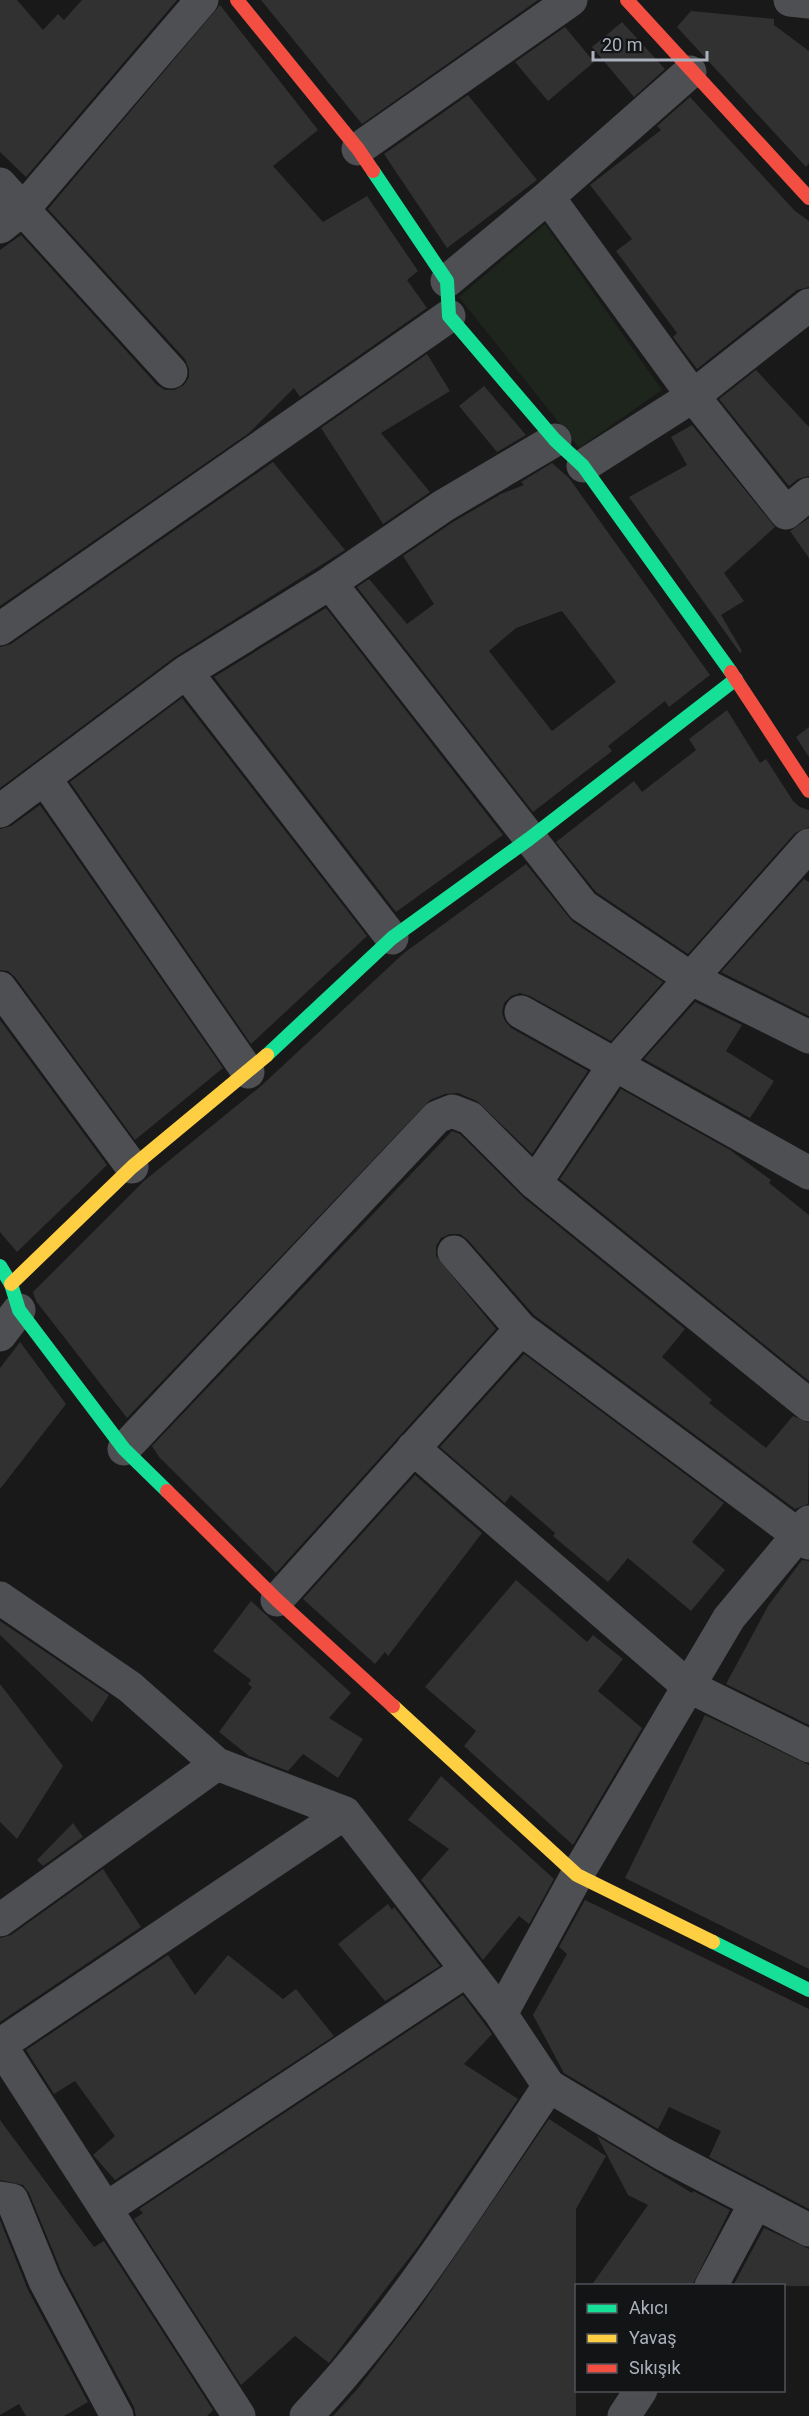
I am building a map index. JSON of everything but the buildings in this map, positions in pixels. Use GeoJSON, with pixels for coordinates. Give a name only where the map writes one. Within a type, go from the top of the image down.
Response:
{"type":"FeatureCollection","features":[{"type":"Feature","properties":{"kind":"street"},"geometry":{"type":"LineString","coordinates":[[12,217],[202,0]]}},
{"type":"Feature","properties":{"kind":"street"},"geometry":{"type":"LineString","coordinates":[[237,0],[358,149],[447,281],[449,316],[555,440],[583,466],[736,679],[809,791]]}},
{"type":"Feature","properties":{"kind":"street"},"geometry":{"type":"LineString","coordinates":[[358,149],[571,0]]}},
{"type":"Feature","properties":{"kind":"street"},"geometry":{"type":"LineString","coordinates":[[627,0],[690,72],[809,198]]}},
{"type":"Feature","properties":{"kind":"street"},"geometry":{"type":"LineString","coordinates":[[790,0],[809,2]]}},
{"type":"Feature","properties":{"kind":"street"},"geometry":{"type":"LineString","coordinates":[[447,281],[548,197],[690,72]]}},
{"type":"Feature","properties":{"kind":"street"},"geometry":{"type":"LineString","coordinates":[[0,184],[12,217],[171,372]]}},
{"type":"Feature","properties":{"kind":"street"},"geometry":{"type":"LineString","coordinates":[[548,197],[693,396],[786,513],[809,494]]}},
{"type":"Feature","properties":{"kind":"street"},"geometry":{"type":"LineString","coordinates":[[583,466],[693,396],[809,305]]}},
{"type":"Feature","properties":{"kind":"street"},"geometry":{"type":"LineString","coordinates":[[0,629],[449,316]]}},
{"type":"Feature","properties":{"kind":"street"},"geometry":{"type":"LineString","coordinates":[[0,811],[186,672],[330,583],[443,506],[555,440]]}},
{"type":"Feature","properties":{"kind":"street"},"geometry":{"type":"LineString","coordinates":[[330,583],[583,906],[690,978],[809,1037]]}},
{"type":"Feature","properties":{"kind":"street"},"geometry":{"type":"LineString","coordinates":[[186,672],[392,938]]}},
{"type":"Feature","properties":{"kind":"street"},"geometry":{"type":"LineString","coordinates":[[10,1309],[132,1167],[248,1072],[392,938],[529,839],[736,679]]}},
{"type":"Feature","properties":{"kind":"street"},"geometry":{"type":"LineString","coordinates":[[45,779],[248,1072]]}},
{"type":"Feature","properties":{"kind":"street"},"geometry":{"type":"LineString","coordinates":[[535,1184],[615,1064],[809,844]]}},
{"type":"Feature","properties":{"kind":"street"},"geometry":{"type":"LineString","coordinates":[[0,988],[132,1167]]}},
{"type":"Feature","properties":{"kind":"street"},"geometry":{"type":"LineString","coordinates":[[521,1012],[809,1173]]}},
{"type":"Feature","properties":{"kind":"street"},"geometry":{"type":"LineString","coordinates":[[124,1449],[437,1117],[452,1111],[470,1118],[535,1184],[809,1405]]}},
{"type":"Feature","properties":{"kind":"street"},"geometry":{"type":"LineString","coordinates":[[454,1252],[521,1329],[805,1534],[729,1618],[577,1875],[501,2014]]}},
{"type":"Feature","properties":{"kind":"street"},"geometry":{"type":"LineString","coordinates":[[0,1266],[10,1309],[124,1449],[277,1599],[577,1875],[809,1990]]}},
{"type":"Feature","properties":{"kind":"street"},"geometry":{"type":"LineString","coordinates":[[277,1599],[521,1329]]}},
{"type":"Feature","properties":{"kind":"street"},"geometry":{"type":"LineString","coordinates":[[413,1448],[688,1686],[809,1746]]}},
{"type":"Feature","properties":{"kind":"street"},"geometry":{"type":"LineString","coordinates":[[0,1598],[130,1687],[217,1764],[345,1813],[501,2014],[549,2086],[663,2154],[809,2230]]}},
{"type":"Feature","properties":{"kind":"street"},"geometry":{"type":"LineString","coordinates":[[0,1920],[217,1764]]}},
{"type":"Feature","properties":{"kind":"street"},"geometry":{"type":"LineString","coordinates":[[239,2416],[0,2044],[345,1813]]}},
{"type":"Feature","properties":{"kind":"street"},"geometry":{"type":"LineString","coordinates":[[107,2208],[467,1970]]}},
{"type":"Feature","properties":{"kind":"street"},"geometry":{"type":"LineString","coordinates":[[306,2416],[347,2373],[438,2251],[549,2086]]}},
{"type":"Feature","properties":{"kind":"street"},"geometry":{"type":"LineString","coordinates":[[0,2198],[12,2200],[45,2281],[117,2416]]}},
{"type":"Feature","properties":{"kind":"street"},"geometry":{"type":"LineString","coordinates":[[712,2284],[756,2202]]}},
{"type":"Feature","properties":{"kind":"street"},"geometry":{"type":"LineString","coordinates":[[624,2416],[640,2392]]}},
{"type":"Feature","properties":{"kind":"shaded area"},"geometry":{"type":"Polygon","coordinates":[[[545,224],[662,390],[579,448],[459,297],[545,224]]]}},
{"type":"Feature","properties":{"kind":"traffic: fast"},"geometry":{"type":"LineString","coordinates":[[373,171],[447,281],[449,316],[555,440],[583,466],[731,672]]}},
{"type":"Feature","properties":{"kind":"traffic: fast"},"geometry":{"type":"LineString","coordinates":[[267,1055],[392,938],[529,839],[736,679]]}},
{"type":"Feature","properties":{"kind":"traffic: fast"},"geometry":{"type":"LineString","coordinates":[[0,1266],[11,1284],[19,1310],[124,1449],[167,1491]]}},
{"type":"Feature","properties":{"kind":"traffic: fast"},"geometry":{"type":"LineString","coordinates":[[713,1942],[809,1990]]}},
{"type":"Feature","properties":{"kind":"traffic: slow"},"geometry":{"type":"LineString","coordinates":[[11,1284],[132,1167],[267,1055]]}},
{"type":"Feature","properties":{"kind":"traffic: slow"},"geometry":{"type":"LineString","coordinates":[[393,1706],[577,1875],[713,1942]]}},
{"type":"Feature","properties":{"kind":"traffic: jam"},"geometry":{"type":"LineString","coordinates":[[237,0],[358,149],[373,171]]}},
{"type":"Feature","properties":{"kind":"traffic: jam"},"geometry":{"type":"LineString","coordinates":[[627,0],[809,198]]}},
{"type":"Feature","properties":{"kind":"traffic: jam"},"geometry":{"type":"LineString","coordinates":[[731,672],[809,791]]}},
{"type":"Feature","properties":{"kind":"traffic: jam"},"geometry":{"type":"LineString","coordinates":[[167,1491],[277,1600],[393,1706]]}}]}
